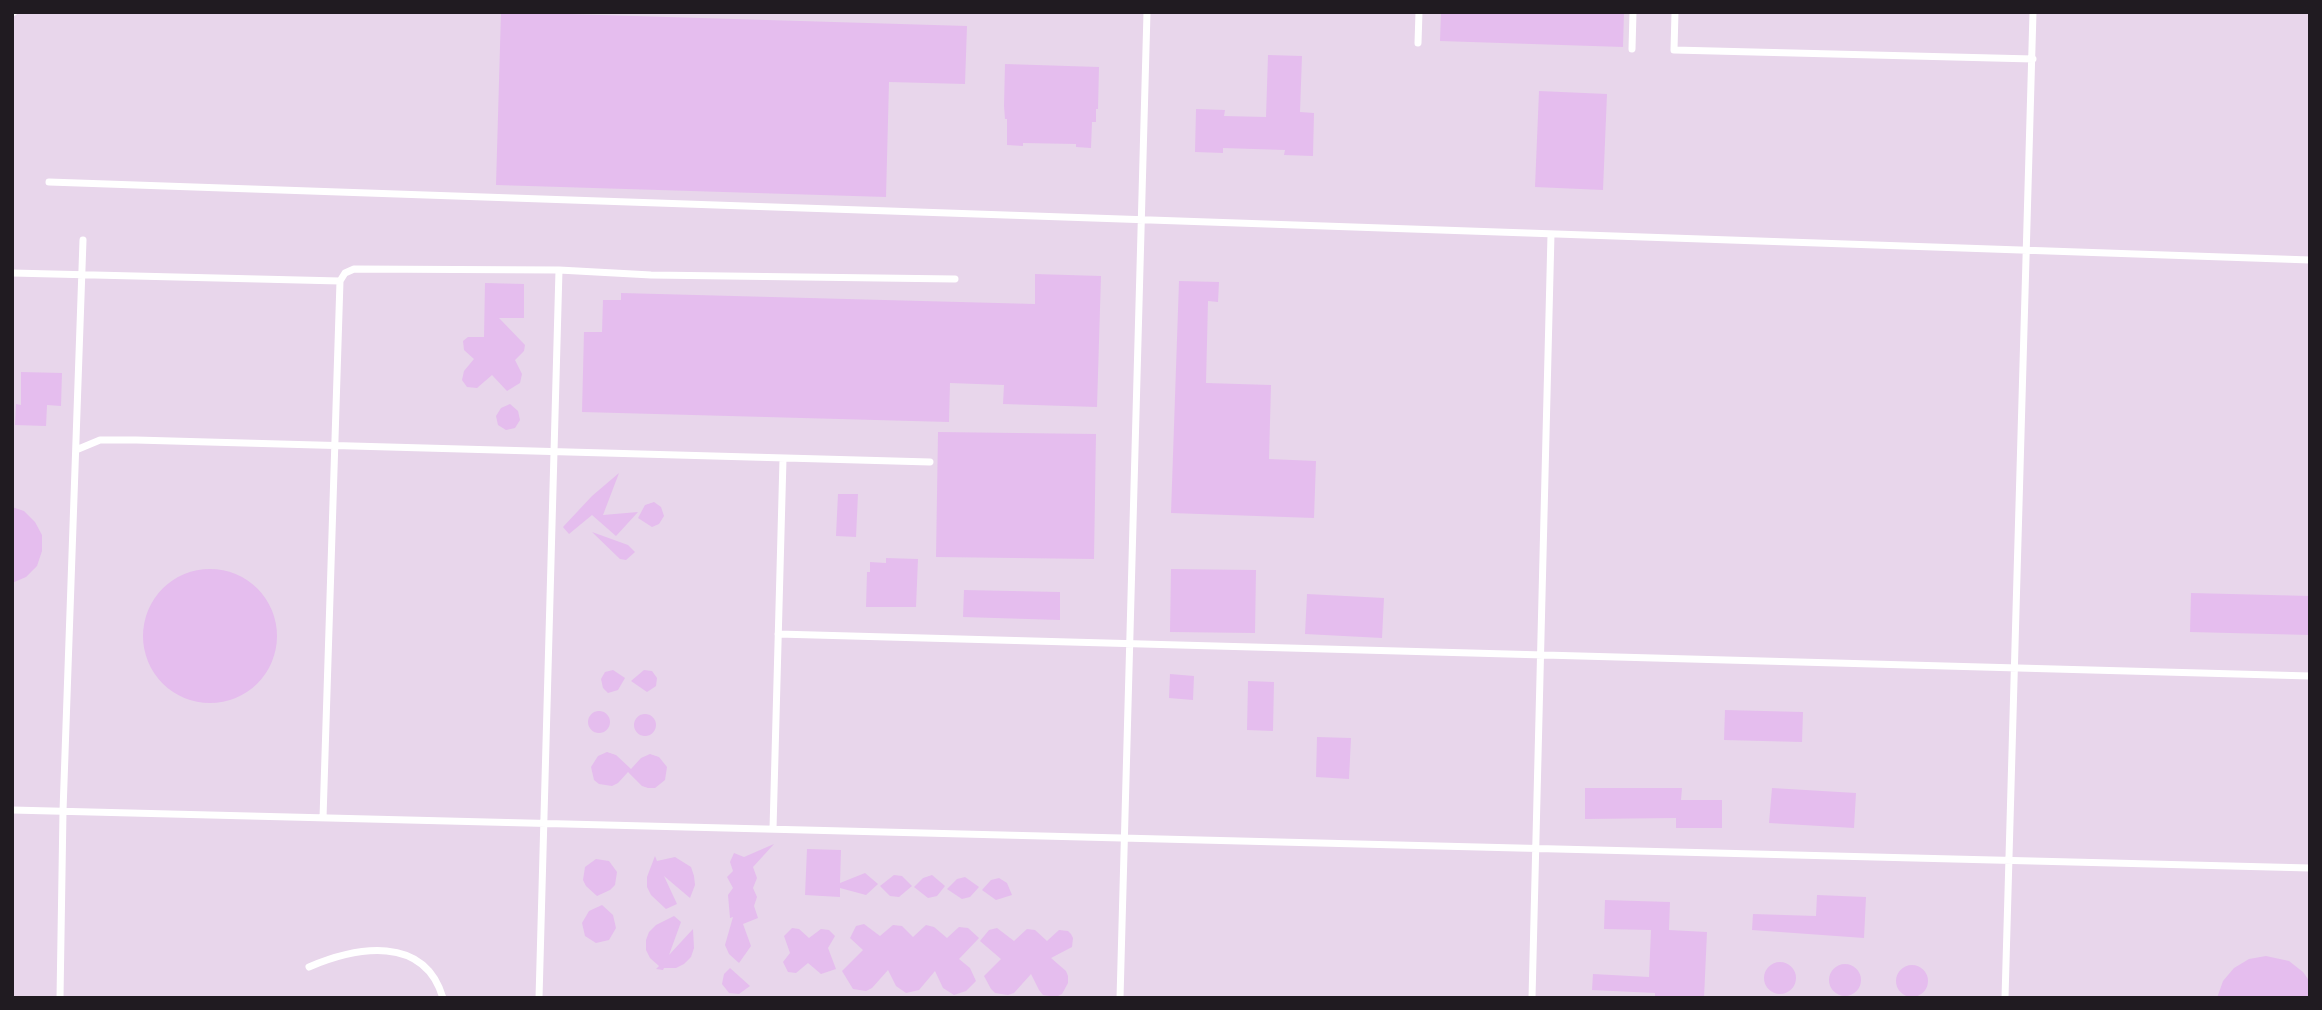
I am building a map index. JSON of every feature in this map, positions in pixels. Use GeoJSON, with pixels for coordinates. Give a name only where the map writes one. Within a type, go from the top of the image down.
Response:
{"type":"FeatureCollection","features":[{"type":"Feature","properties":{"kind":"lane"},"geometry":{"type":"LineString","coordinates":[[1121,998],[1147,12]]}},
{"type":"Feature","properties":{"kind":"lane"},"geometry":{"type":"LineString","coordinates":[[1418,43],[1419,12]]}},
{"type":"Feature","properties":{"kind":"lane"},"geometry":{"type":"LineString","coordinates":[[1632,49],[1633,12]]}},
{"type":"Feature","properties":{"kind":"lane"},"geometry":{"type":"LineString","coordinates":[[1675,12],[1674,50],[2033,59]]}},
{"type":"Feature","properties":{"kind":"lane"},"geometry":{"type":"LineString","coordinates":[[2006,998],[2034,12]]}},
{"type":"Feature","properties":{"kind":"lane"},"geometry":{"type":"LineString","coordinates":[[49,182],[2310,260]]}},
{"type":"Feature","properties":{"kind":"lane"},"geometry":{"type":"LineString","coordinates":[[1532,998],[1551,234]]}},
{"type":"Feature","properties":{"kind":"lane"},"geometry":{"type":"LineString","coordinates":[[60,998],[63,811],[83,240]]}},
{"type":"Feature","properties":{"kind":"lane"},"geometry":{"type":"LineString","coordinates":[[323,818],[340,281],[345,273],[354,269],[559,270],[663,275],[955,279]]}},
{"type":"Feature","properties":{"kind":"lane"},"geometry":{"type":"LineString","coordinates":[[539,998],[559,270]]}},
{"type":"Feature","properties":{"kind":"lane"},"geometry":{"type":"LineString","coordinates":[[12,273],[340,281]]}},
{"type":"Feature","properties":{"kind":"lane"},"geometry":{"type":"LineString","coordinates":[[76,450],[100,440],[930,462]]}},
{"type":"Feature","properties":{"kind":"lane"},"geometry":{"type":"LineString","coordinates":[[773,830],[783,459]]}},
{"type":"Feature","properties":{"kind":"lane"},"geometry":{"type":"LineString","coordinates":[[778,634],[2310,676]]}},
{"type":"Feature","properties":{"kind":"lane"},"geometry":{"type":"LineString","coordinates":[[12,810],[2310,869]]}},
{"type":"Feature","properties":{"kind":"lane"},"geometry":{"type":"LineString","coordinates":[[309,967],[365,950],[409,955],[429,970],[443,998]]}},
{"type":"Feature","properties":{"kind":"shaded area"},"geometry":{"type":"Polygon","coordinates":[[[12,12],[2310,12],[2310,998],[12,998],[12,12]]]}},
{"type":"Feature","properties":{"kind":"building"},"geometry":{"type":"Polygon","coordinates":[[[501,12],[967,26],[965,84],[889,82],[886,197],[496,185],[501,12]]]}},
{"type":"Feature","properties":{"kind":"building"},"geometry":{"type":"Polygon","coordinates":[[[1441,12],[1624,12],[1623,47],[1440,41],[1441,12]]]}},
{"type":"Feature","properties":{"kind":"building"},"geometry":{"type":"Polygon","coordinates":[[[1268,55],[1302,56],[1300,112],[1314,113],[1313,156],[1284,155],[1285,150],[1223,148],[1223,153],[1195,152],[1196,109],[1225,110],[1224,116],[1266,117],[1268,55]]]}},
{"type":"Feature","properties":{"kind":"building"},"geometry":{"type":"Polygon","coordinates":[[[1005,64],[1099,67],[1098,109],[1096,122],[1092,122],[1091,148],[1076,147],[1076,144],[1007,145],[1005,64]]]}},
{"type":"Feature","properties":{"kind":"building"},"geometry":{"type":"Polygon","coordinates":[[[1539,91],[1607,94],[1603,190],[1535,187],[1539,91]]]}},
{"type":"Feature","properties":{"kind":"building"},"geometry":{"type":"Polygon","coordinates":[[[1035,274],[1101,276],[1097,407],[1003,404],[1004,385],[950,383],[949,422],[582,412],[584,332],[602,332],[603,300],[621,300],[621,293],[1035,304],[1035,274]]]}},
{"type":"Feature","properties":{"kind":"building"},"geometry":{"type":"Polygon","coordinates":[[[1179,281],[1219,282],[1218,302],[1208,301],[1206,383],[1271,385],[1269,459],[1316,461],[1314,518],[1171,513],[1179,281]]]}},
{"type":"Feature","properties":{"kind":"building"},"geometry":{"type":"Polygon","coordinates":[[[485,283],[524,284],[524,318],[499,318],[525,345],[524,351],[515,360],[522,374],[520,383],[507,391],[492,375],[477,388],[467,387],[462,380],[464,371],[474,359],[464,350],[463,341],[468,337],[484,337],[485,283]]]}},
{"type":"Feature","properties":{"kind":"building"},"geometry":{"type":"Polygon","coordinates":[[[21,372],[62,373],[61,406],[47,405],[46,426],[15,425],[16,404],[21,405],[21,372]]]}},
{"type":"Feature","properties":{"kind":"building"},"geometry":{"type":"Polygon","coordinates":[[[510,404],[518,411],[520,420],[515,428],[506,430],[498,425],[496,416],[501,408],[510,404]]]}},
{"type":"Feature","properties":{"kind":"building"},"geometry":{"type":"Polygon","coordinates":[[[938,432],[1096,434],[1094,559],[936,557],[938,432]]]}},
{"type":"Feature","properties":{"kind":"building"},"geometry":{"type":"Polygon","coordinates":[[[619,473],[603,515],[638,512],[616,536],[592,515],[569,534],[563,527],[592,496],[619,473]]]}},
{"type":"Feature","properties":{"kind":"building"},"geometry":{"type":"Polygon","coordinates":[[[838,494],[858,494],[856,537],[836,536],[838,494]]]}},
{"type":"Feature","properties":{"kind":"building"},"geometry":{"type":"Polygon","coordinates":[[[654,502],[661,507],[664,516],[659,524],[652,527],[638,518],[645,505],[654,502]]]}},
{"type":"Feature","properties":{"kind":"building"},"geometry":{"type":"Polygon","coordinates":[[[12,507],[24,511],[35,522],[42,535],[42,551],[37,566],[26,577],[12,583],[12,507]]]}},
{"type":"Feature","properties":{"kind":"building"},"geometry":{"type":"Polygon","coordinates":[[[592,532],[628,545],[635,552],[626,560],[620,559],[592,532]]]}},
{"type":"Feature","properties":{"kind":"building"},"geometry":{"type":"Polygon","coordinates":[[[886,558],[918,559],[916,607],[866,607],[867,572],[870,572],[870,562],[886,563],[886,558]]]}},
{"type":"Feature","properties":{"kind":"building"},"geometry":{"type":"Polygon","coordinates":[[[210,569],[236,574],[257,589],[272,610],[277,636],[272,662],[257,683],[236,698],[210,703],[184,698],[163,683],[148,662],[143,636],[148,610],[163,589],[184,574],[210,569]]]}},
{"type":"Feature","properties":{"kind":"building"},"geometry":{"type":"Polygon","coordinates":[[[1171,569],[1256,570],[1255,633],[1170,632],[1171,569]]]}},
{"type":"Feature","properties":{"kind":"building"},"geometry":{"type":"Polygon","coordinates":[[[964,590],[1060,592],[1060,620],[963,617],[964,590]]]}},
{"type":"Feature","properties":{"kind":"building"},"geometry":{"type":"Polygon","coordinates":[[[2191,593],[2310,596],[2310,635],[2190,632],[2191,593]]]}},
{"type":"Feature","properties":{"kind":"building"},"geometry":{"type":"Polygon","coordinates":[[[1307,594],[1384,598],[1382,638],[1305,634],[1307,594]]]}},
{"type":"Feature","properties":{"kind":"building"},"geometry":{"type":"Polygon","coordinates":[[[613,670],[625,678],[618,690],[608,693],[603,688],[601,679],[605,672],[613,670]]]}},
{"type":"Feature","properties":{"kind":"building"},"geometry":{"type":"Polygon","coordinates":[[[644,670],[652,671],[657,678],[656,686],[647,692],[631,681],[644,670]]]}},
{"type":"Feature","properties":{"kind":"building"},"geometry":{"type":"Polygon","coordinates":[[[1170,674],[1194,676],[1193,700],[1169,698],[1170,674]]]}},
{"type":"Feature","properties":{"kind":"building"},"geometry":{"type":"Polygon","coordinates":[[[1248,681],[1274,682],[1273,731],[1247,730],[1248,681]]]}},
{"type":"Feature","properties":{"kind":"building"},"geometry":{"type":"Polygon","coordinates":[[[1725,710],[1803,712],[1802,742],[1724,740],[1725,710]]]}},
{"type":"Feature","properties":{"kind":"building"},"geometry":{"type":"Polygon","coordinates":[[[599,711],[607,714],[610,722],[607,730],[599,733],[591,730],[588,722],[591,714],[599,711]]]}},
{"type":"Feature","properties":{"kind":"building"},"geometry":{"type":"Polygon","coordinates":[[[645,714],[653,717],[656,725],[653,733],[645,736],[637,733],[634,725],[637,717],[645,714]]]}},
{"type":"Feature","properties":{"kind":"building"},"geometry":{"type":"Polygon","coordinates":[[[1317,737],[1351,738],[1349,779],[1316,777],[1317,737]]]}},
{"type":"Feature","properties":{"kind":"building"},"geometry":{"type":"Polygon","coordinates":[[[607,752],[616,755],[631,769],[641,758],[650,754],[659,757],[667,767],[665,780],[655,788],[648,788],[642,786],[628,772],[612,786],[599,784],[594,780],[591,767],[598,756],[607,752]]]}},
{"type":"Feature","properties":{"kind":"building"},"geometry":{"type":"Polygon","coordinates":[[[1585,788],[1682,788],[1681,800],[1722,800],[1722,828],[1676,828],[1676,818],[1585,819],[1585,788]]]}},
{"type":"Feature","properties":{"kind":"building"},"geometry":{"type":"Polygon","coordinates":[[[1772,788],[1856,793],[1854,828],[1769,823],[1772,788]]]}},
{"type":"Feature","properties":{"kind":"building"},"geometry":{"type":"Polygon","coordinates":[[[774,844],[753,867],[757,878],[753,888],[757,897],[754,906],[758,918],[743,924],[751,946],[739,963],[729,954],[725,945],[733,917],[730,918],[728,895],[733,888],[727,877],[733,871],[730,862],[734,853],[744,857],[774,844]]]}},
{"type":"Feature","properties":{"kind":"building"},"geometry":{"type":"Polygon","coordinates":[[[807,849],[841,850],[840,883],[865,873],[878,884],[866,895],[840,888],[840,897],[805,895],[807,849]]]}},
{"type":"Feature","properties":{"kind":"building"},"geometry":{"type":"Polygon","coordinates":[[[655,856],[657,861],[675,857],[691,867],[695,885],[690,898],[664,876],[677,904],[666,909],[651,895],[647,887],[647,877],[655,856]]]}},
{"type":"Feature","properties":{"kind":"building"},"geometry":{"type":"Polygon","coordinates":[[[596,859],[609,861],[617,872],[615,885],[597,896],[583,880],[585,867],[596,859]]]}},
{"type":"Feature","properties":{"kind":"building"},"geometry":{"type":"Polygon","coordinates":[[[894,875],[902,876],[912,886],[899,897],[890,896],[880,886],[894,875]]]}},
{"type":"Feature","properties":{"kind":"building"},"geometry":{"type":"Polygon","coordinates":[[[932,875],[945,886],[937,896],[928,898],[914,887],[923,878],[932,875]]]}},
{"type":"Feature","properties":{"kind":"building"},"geometry":{"type":"Polygon","coordinates":[[[965,877],[979,887],[970,897],[962,899],[947,889],[957,879],[965,877]]]}},
{"type":"Feature","properties":{"kind":"building"},"geometry":{"type":"Polygon","coordinates":[[[999,878],[1007,883],[1012,895],[996,900],[982,890],[991,880],[999,878]]]}},
{"type":"Feature","properties":{"kind":"building"},"geometry":{"type":"Polygon","coordinates":[[[1817,895],[1866,897],[1864,938],[1752,930],[1753,914],[1816,916],[1817,895]]]}},
{"type":"Feature","properties":{"kind":"building"},"geometry":{"type":"Polygon","coordinates":[[[1605,900],[1670,902],[1669,930],[1707,932],[1704,998],[1592,990],[1593,974],[1649,977],[1651,930],[1604,929],[1605,900]]]}},
{"type":"Feature","properties":{"kind":"building"},"geometry":{"type":"Polygon","coordinates":[[[602,905],[613,915],[616,928],[609,940],[596,943],[585,936],[582,923],[589,911],[602,905]]]}},
{"type":"Feature","properties":{"kind":"building"},"geometry":{"type":"Polygon","coordinates":[[[674,916],[681,922],[669,955],[693,929],[694,948],[691,957],[676,968],[656,969],[659,966],[646,950],[646,940],[656,925],[674,916]]]}},
{"type":"Feature","properties":{"kind":"building"},"geometry":{"type":"Polygon","coordinates":[[[864,924],[880,936],[893,925],[902,926],[913,937],[926,925],[934,927],[947,938],[959,927],[968,928],[979,938],[959,959],[970,968],[976,981],[966,991],[954,995],[943,988],[935,971],[919,990],[906,993],[896,986],[888,970],[872,988],[866,991],[853,989],[842,971],[863,950],[850,938],[856,926],[864,924]]]}},
{"type":"Feature","properties":{"kind":"building"},"geometry":{"type":"Polygon","coordinates":[[[792,928],[799,929],[809,938],[821,929],[829,930],[835,936],[828,948],[836,969],[821,974],[808,963],[796,973],[788,972],[783,962],[790,953],[784,936],[792,928]]]}},
{"type":"Feature","properties":{"kind":"building"},"geometry":{"type":"Polygon","coordinates":[[[997,928],[1014,941],[1027,929],[1035,930],[1047,941],[1059,930],[1071,934],[1072,947],[1051,958],[1068,976],[1068,983],[1062,994],[1056,997],[1043,995],[1031,974],[1014,993],[995,993],[991,989],[984,976],[1001,959],[980,941],[989,930],[997,928]]]}},
{"type":"Feature","properties":{"kind":"building"},"geometry":{"type":"Polygon","coordinates":[[[2266,956],[2289,961],[2303,972],[2310,982],[2310,998],[2217,998],[2223,981],[2234,968],[2249,959],[2266,956]]]}},
{"type":"Feature","properties":{"kind":"building"},"geometry":{"type":"Polygon","coordinates":[[[1780,962],[1792,966],[1796,978],[1792,990],[1780,994],[1768,990],[1764,978],[1768,966],[1780,962]]]}},
{"type":"Feature","properties":{"kind":"building"},"geometry":{"type":"Polygon","coordinates":[[[1845,964],[1857,968],[1861,980],[1857,992],[1845,996],[1833,992],[1829,980],[1833,968],[1845,964]]]}},
{"type":"Feature","properties":{"kind":"building"},"geometry":{"type":"Polygon","coordinates":[[[1912,965],[1924,969],[1928,981],[1924,993],[1912,997],[1900,993],[1896,981],[1900,969],[1912,965]]]}},
{"type":"Feature","properties":{"kind":"building"},"geometry":{"type":"Polygon","coordinates":[[[730,968],[750,986],[739,994],[729,993],[722,984],[724,974],[730,968]]]}}]}
